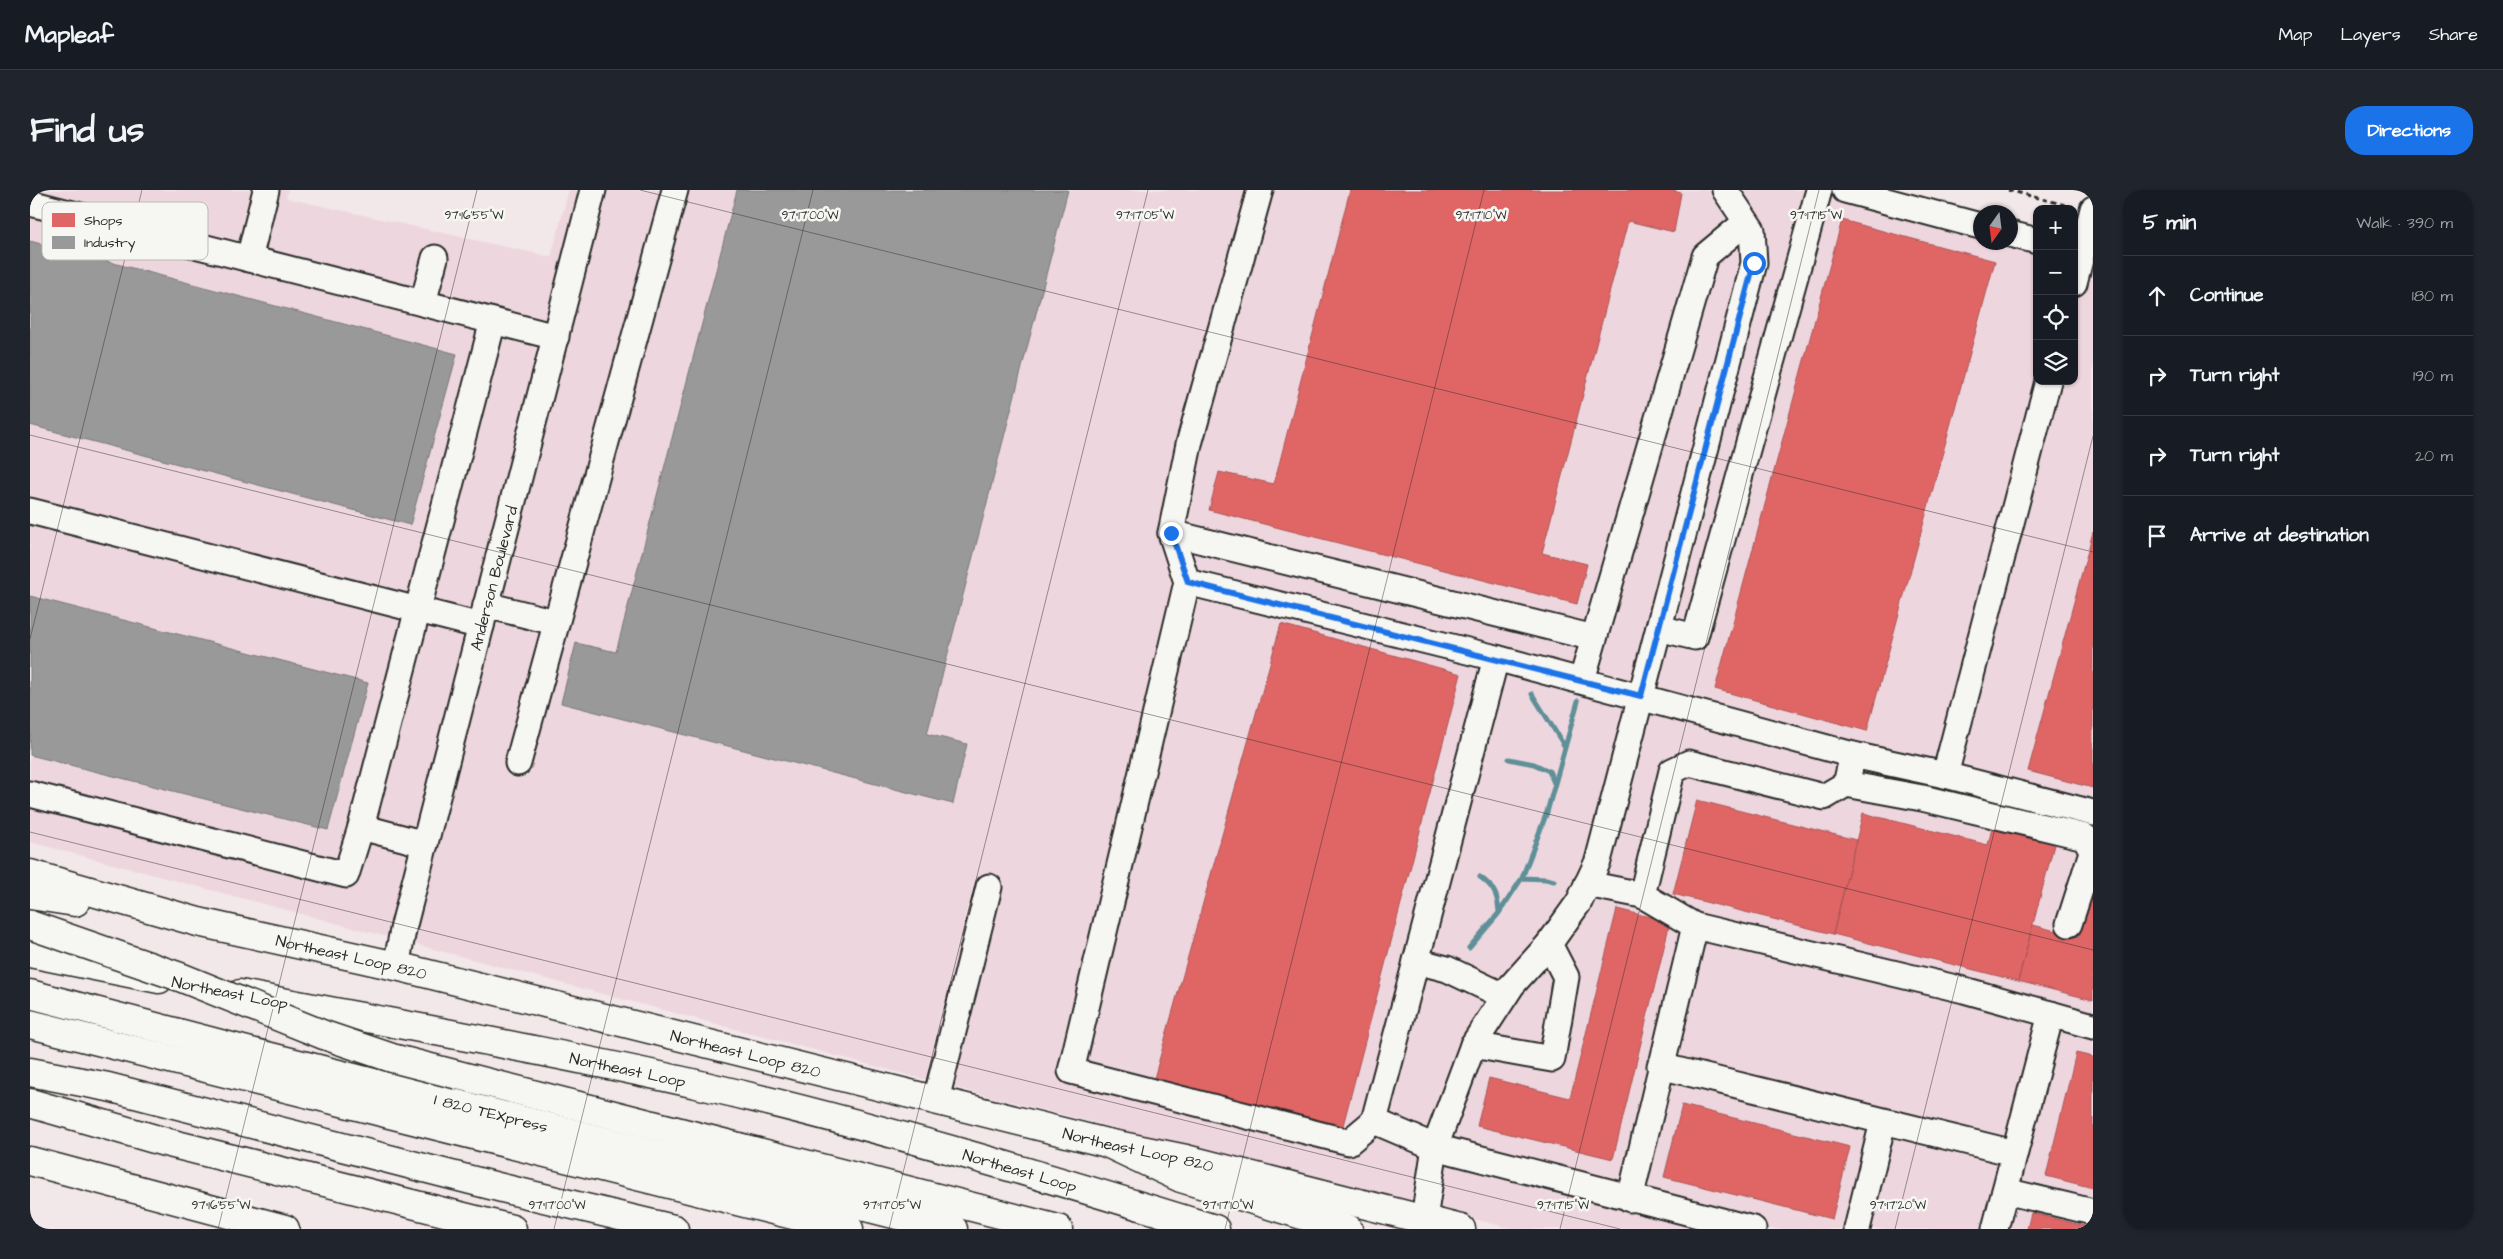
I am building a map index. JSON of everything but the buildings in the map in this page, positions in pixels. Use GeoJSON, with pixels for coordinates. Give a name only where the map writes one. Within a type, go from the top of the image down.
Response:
{"type":"FeatureCollection","features":[{"type":"Feature","properties":{"kind":"main road","name":"Northeast Loop 820"},"geometry":{"type":"LineString","coordinates":[[30,874],[198,922],[396,966],[1107,1143],[1186,1159],[1461,1229]]}},
{"type":"Feature","properties":{"kind":"main road"},"geometry":{"type":"LineString","coordinates":[[30,895],[198,922]]}},
{"type":"Feature","properties":{"kind":"main road"},"geometry":{"type":"LineString","coordinates":[[30,924],[180,977],[324,1035],[392,1058],[1058,1229]]}},
{"type":"Feature","properties":{"kind":"main road","name":"Northeast Loop"},"geometry":{"type":"LineString","coordinates":[[30,953],[705,1086],[827,1116],[1066,1183],[1215,1229]]}},
{"type":"Feature","properties":{"kind":"main road","name":"I 820 TEXpress"},"geometry":{"type":"LineString","coordinates":[[30,994],[247,1051],[953,1229]]}},
{"type":"Feature","properties":{"kind":"main road","name":"I 820 TEXpress"},"geometry":{"type":"LineString","coordinates":[[30,1024],[849,1229]]}},
{"type":"Feature","properties":{"kind":"main road"},"geometry":{"type":"LineString","coordinates":[[30,1072],[108,1087],[502,1188],[674,1229]]}},
{"type":"Feature","properties":{"kind":"main road"},"geometry":{"type":"LineString","coordinates":[[30,1103],[166,1142],[512,1229]]}},
{"type":"Feature","properties":{"kind":"main road"},"geometry":{"type":"LineString","coordinates":[[1107,1143],[1181,1178],[1348,1229]]}},
{"type":"Feature","properties":{"kind":"main road"},"geometry":{"type":"LineString","coordinates":[[30,1161],[285,1229]]}},
{"type":"Feature","properties":{"kind":"street"},"geometry":{"type":"LineString","coordinates":[[249,259],[266,190]]}},
{"type":"Feature","properties":{"kind":"street","name":"Anderson Boulevard"},"geometry":{"type":"LineString","coordinates":[[396,966],[425,844],[593,190]]}},
{"type":"Feature","properties":{"kind":"street"},"geometry":{"type":"LineString","coordinates":[[518,763],[555,622],[675,190]]}},
{"type":"Feature","properties":{"kind":"street"},"geometry":{"type":"LineString","coordinates":[[1260,190],[1188,444],[1171,533],[1188,582],[1071,1071],[1349,1142],[1374,1121],[1496,658]]}},
{"type":"Feature","properties":{"kind":"street"},"geometry":{"type":"LineString","coordinates":[[1424,1219],[1435,1147],[1473,1045],[1504,996],[1549,944],[1578,902],[1598,861],[1754,263],[1752,230],[1726,190]]}},
{"type":"Feature","properties":{"kind":"street"},"geometry":{"type":"LineString","coordinates":[[1659,628],[1695,637],[1819,190]]}},
{"type":"Feature","properties":{"kind":"street"},"geometry":{"type":"LineString","coordinates":[[1845,190],[1973,224]]}},
{"type":"Feature","properties":{"kind":"street"},"geometry":{"type":"LineString","coordinates":[[2078,270],[2093,211]]}},
{"type":"Feature","properties":{"kind":"street"},"geometry":{"type":"LineString","coordinates":[[1582,680],[1705,256],[1746,222]]}},
{"type":"Feature","properties":{"kind":"street"},"geometry":{"type":"LineString","coordinates":[[2018,236],[2033,240]]}},
{"type":"Feature","properties":{"kind":"street"},"geometry":{"type":"LineString","coordinates":[[208,249],[556,337]]}},
{"type":"Feature","properties":{"kind":"street"},"geometry":{"type":"LineString","coordinates":[[423,303],[435,258]]}},
{"type":"Feature","properties":{"kind":"street"},"geometry":{"type":"LineString","coordinates":[[30,794],[346,875],[361,827],[493,321]]}},
{"type":"Feature","properties":{"kind":"street"},"geometry":{"type":"LineString","coordinates":[[1922,798],[1937,773],[2047,385]]}},
{"type":"Feature","properties":{"kind":"street"},"geometry":{"type":"LineString","coordinates":[[30,511],[418,609],[555,622]]}},
{"type":"Feature","properties":{"kind":"street"},"geometry":{"type":"LineString","coordinates":[[1171,533],[1594,638]]}},
{"type":"Feature","properties":{"kind":"street"},"geometry":{"type":"LineString","coordinates":[[1188,582],[1582,680],[1853,755],[1937,773],[2093,813]]}},
{"type":"Feature","properties":{"kind":"street"},"geometry":{"type":"LineString","coordinates":[[1846,784],[1853,755]]}},
{"type":"Feature","properties":{"kind":"street"},"geometry":{"type":"LineString","coordinates":[[1642,895],[1672,771],[1690,763],[1824,798],[1846,784],[1922,798],[2085,837],[2092,852],[2069,924]]}},
{"type":"Feature","properties":{"kind":"street"},"geometry":{"type":"LineString","coordinates":[[361,827],[425,844]]}},
{"type":"Feature","properties":{"kind":"street"},"geometry":{"type":"LineString","coordinates":[[1587,884],[1642,895],[1695,926],[1964,990],[2093,1026]]}},
{"type":"Feature","properties":{"kind":"street"},"geometry":{"type":"LineString","coordinates":[[936,1100],[989,887]]}},
{"type":"Feature","properties":{"kind":"street"},"geometry":{"type":"LineString","coordinates":[[1630,1199],[1660,1066],[1695,926]]}},
{"type":"Feature","properties":{"kind":"street"},"geometry":{"type":"LineString","coordinates":[[1473,1045],[1552,1059],[1566,977],[1549,944]]}},
{"type":"Feature","properties":{"kind":"street"},"geometry":{"type":"LineString","coordinates":[[1416,961],[1447,969],[1504,996]]}},
{"type":"Feature","properties":{"kind":"street"},"geometry":{"type":"LineString","coordinates":[[1995,1229],[2051,1014]]}},
{"type":"Feature","properties":{"kind":"street"},"geometry":{"type":"LineString","coordinates":[[1660,1066],[2014,1153]]}},
{"type":"Feature","properties":{"kind":"street"},"geometry":{"type":"LineString","coordinates":[[1374,1121],[1435,1147],[1630,1199],[1690,1221],[1753,1229]]}},
{"type":"Feature","properties":{"kind":"street"},"geometry":{"type":"LineString","coordinates":[[1857,1229],[1883,1122]]}},
{"type":"Feature","properties":{"kind":"street"},"geometry":{"type":"LineString","coordinates":[[2005,1191],[2093,1212]]}},
{"type":"Feature","properties":{"kind":"path"},"geometry":{"type":"LineString","coordinates":[[2008,190],[2093,211]]}},
{"type":"Feature","properties":{"kind":"shaded area"},"geometry":{"type":"Polygon","coordinates":[[[30,190],[288,190],[286,198],[551,257],[569,190],[1887,190],[1973,214],[1973,250],[2018,250],[2018,239],[2033,233],[2033,385],[2078,385],[2078,242],[2093,247],[2093,1229],[1514,1229],[980,1094],[30,842],[30,190]]]}},
{"type":"Feature","properties":{"kind":"waterway"},"geometry":{"type":"LineString","coordinates":[[1532,694],[1565,747]]}},
{"type":"Feature","properties":{"kind":"waterway"},"geometry":{"type":"LineString","coordinates":[[1469,948],[1499,913],[1522,878],[1547,812],[1578,701]]}},
{"type":"Feature","properties":{"kind":"waterway"},"geometry":{"type":"LineString","coordinates":[[1509,759],[1534,764],[1549,771],[1554,783]]}},
{"type":"Feature","properties":{"kind":"waterway"},"geometry":{"type":"LineString","coordinates":[[1480,877],[1489,884],[1494,892],[1498,901],[1499,913]]}},
{"type":"Feature","properties":{"kind":"waterway"},"geometry":{"type":"LineString","coordinates":[[1522,878],[1554,881]]}},
{"type":"Feature","properties":{"kind":"route"},"geometry":{"type":"LineString","coordinates":[[1171,533],[1188,582],[1641,696],[1754,263]]}}]}
